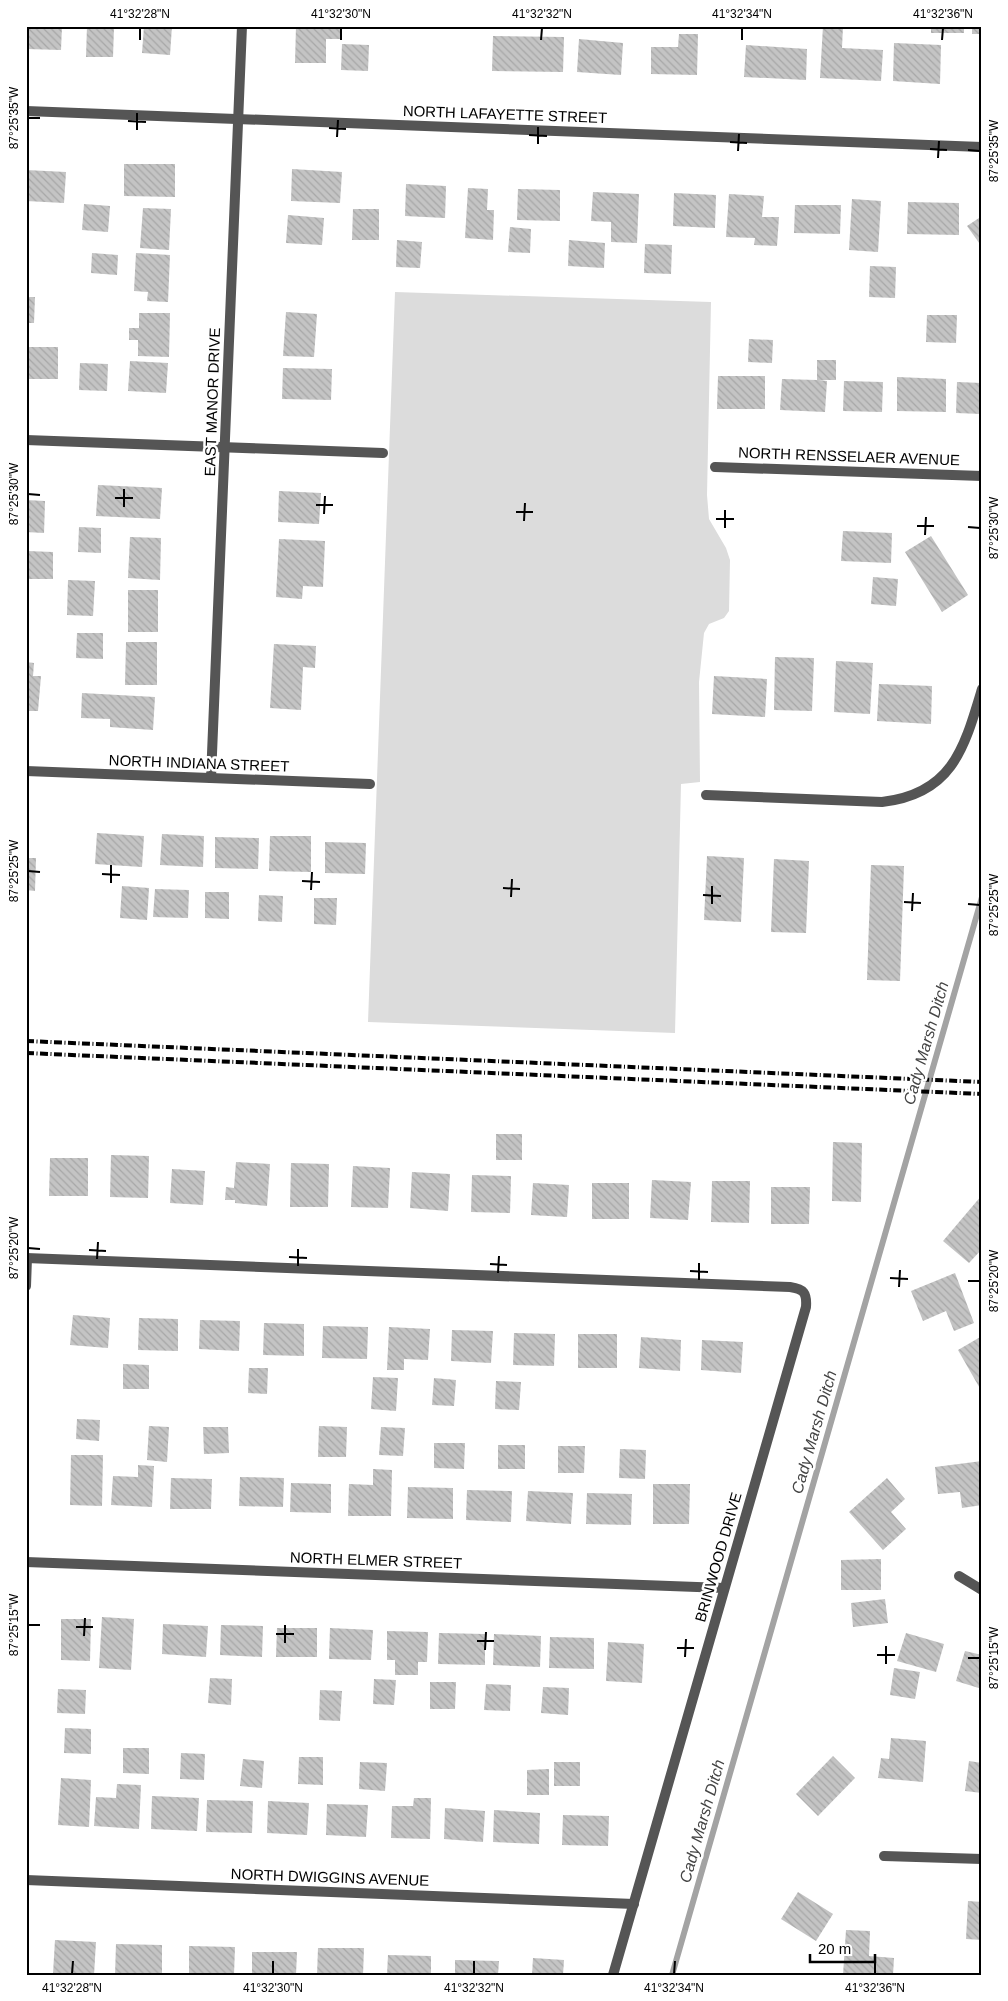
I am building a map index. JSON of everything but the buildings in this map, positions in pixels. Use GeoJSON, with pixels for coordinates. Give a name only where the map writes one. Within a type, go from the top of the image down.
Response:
{"type":"FeatureCollection","features":[{"type":"Feature","properties":{"kind":"street","name":"EAST MANOR DRIVE"},"geometry":{"type":"LineString","coordinates":[[211,778],[242,26]]}},
{"type":"Feature","properties":{"kind":"street","name":"NORTH LAFAYETTE STREET"},"geometry":{"type":"LineString","coordinates":[[26,111],[982,147]]}},
{"type":"Feature","properties":{"kind":"street"},"geometry":{"type":"LineString","coordinates":[[26,440],[383,454]]}},
{"type":"Feature","properties":{"kind":"street","name":"NORTH RENSSELAER AVENUE"},"geometry":{"type":"LineString","coordinates":[[716,467],[982,476]]}},
{"type":"Feature","properties":{"kind":"street"},"geometry":{"type":"LineString","coordinates":[[706,795],[882,802],[899,800],[918,794],[931,787],[944,776],[956,760],[974,716],[982,690]]}},
{"type":"Feature","properties":{"kind":"street","name":"NORTH INDIANA STREET"},"geometry":{"type":"LineString","coordinates":[[26,771],[370,784]]}},
{"type":"Feature","properties":{"kind":"street"},"geometry":{"type":"LineString","coordinates":[[26,1286],[27,1258]]}},
{"type":"Feature","properties":{"kind":"street","name":"BRINWOOD DRIVE"},"geometry":{"type":"LineString","coordinates":[[27,1258],[790,1287],[799,1288],[805,1292],[807,1297],[806,1307],[613,1975]]}},
{"type":"Feature","properties":{"kind":"street","name":"NORTH ELMER STREET"},"geometry":{"type":"LineString","coordinates":[[26,1562],[724,1588]]}},
{"type":"Feature","properties":{"kind":"street"},"geometry":{"type":"LineString","coordinates":[[959,1576],[982,1590]]}},
{"type":"Feature","properties":{"kind":"street"},"geometry":{"type":"LineString","coordinates":[[884,1856],[982,1859]]}},
{"type":"Feature","properties":{"kind":"street","name":"NORTH DWIGGINS AVENUE"},"geometry":{"type":"LineString","coordinates":[[26,1880],[634,1904]]}},
{"type":"Feature","properties":{"kind":"shaded area"},"geometry":{"type":"Polygon","coordinates":[[[395,292],[711,302],[707,495],[709,519],[726,548],[730,560],[729,611],[724,618],[709,624],[704,633],[699,682],[700,782],[681,784],[675,1033],[368,1022],[395,292]]]}},
{"type":"Feature","properties":{"kind":"waterway","name":"Cady Marsh Ditch"},"geometry":{"type":"LineString","coordinates":[[672,1975],[982,897]]}},
{"type":"Feature","properties":{"kind":"railway"},"geometry":{"type":"LineString","coordinates":[[26,1041],[982,1082]]}},
{"type":"Feature","properties":{"kind":"railway"},"geometry":{"type":"LineString","coordinates":[[26,1053],[982,1094]]}}]}
